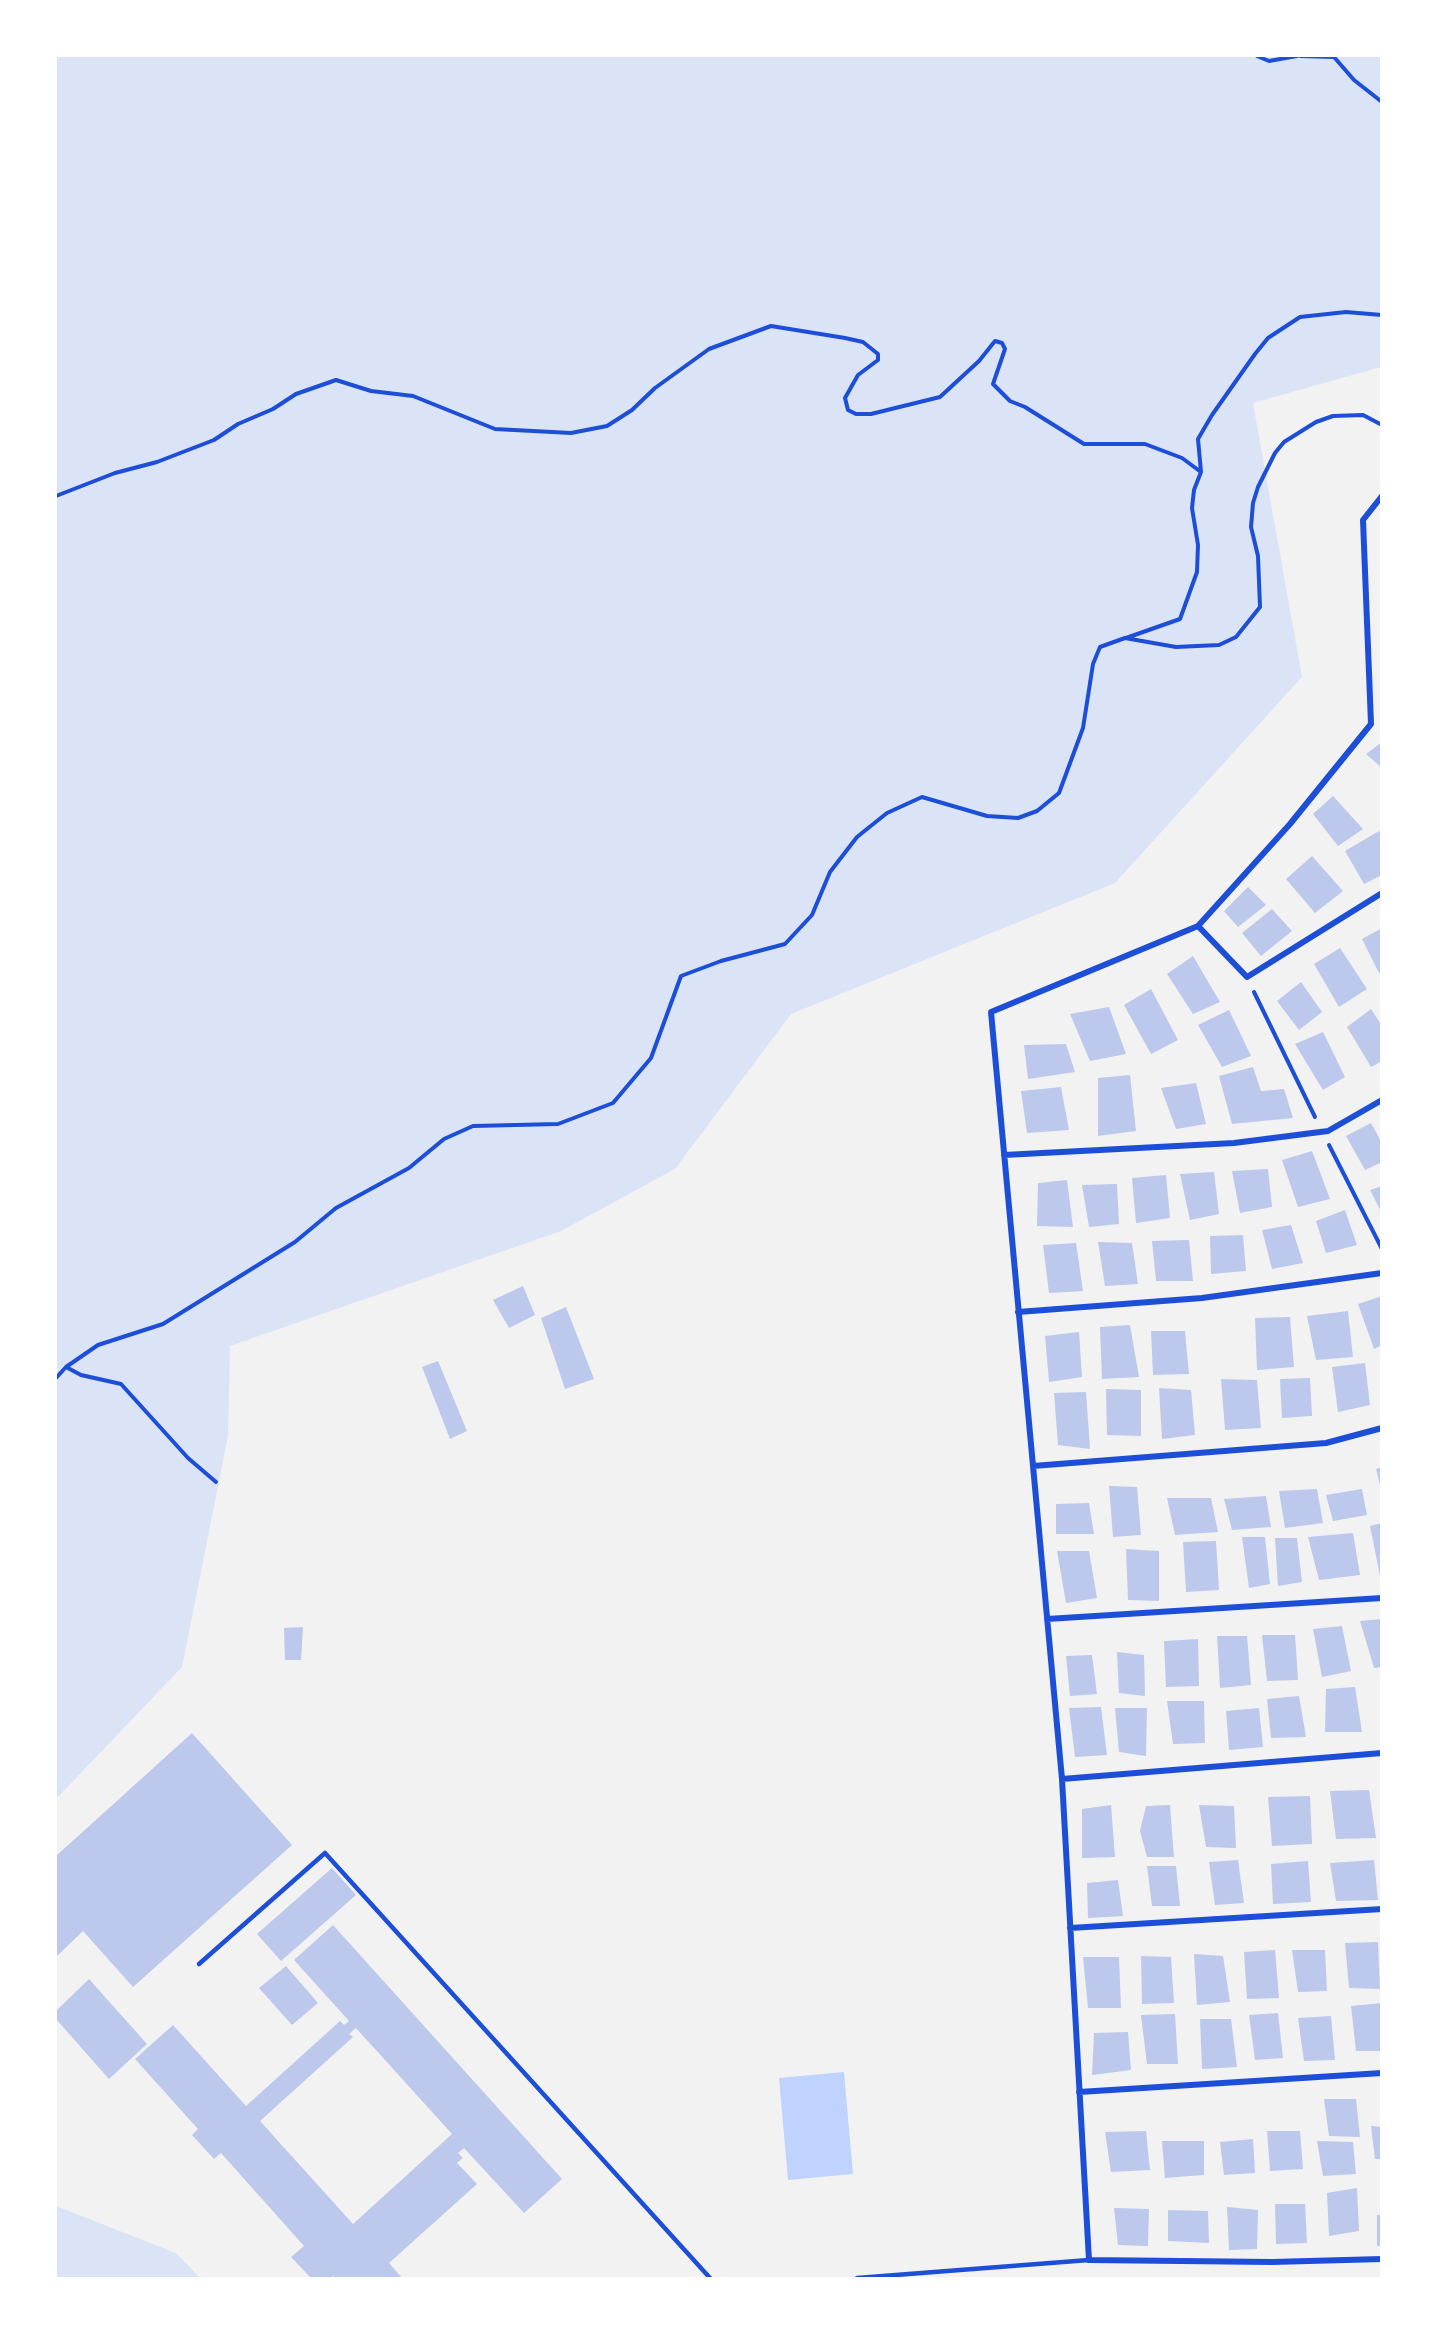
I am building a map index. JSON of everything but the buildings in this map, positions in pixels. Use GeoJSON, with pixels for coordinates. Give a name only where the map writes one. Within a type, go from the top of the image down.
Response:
{"type":"FeatureCollection","features":[{"type":"Feature","properties":{"kind":"street"},"geometry":{"type":"LineString","coordinates":[[1382,496],[1363,520],[1371,724],[1290,824],[1198,926],[991,1012],[1062,1779],[1089,2259],[1272,2262],[1382,2259]]}},
{"type":"Feature","properties":{"kind":"street"},"geometry":{"type":"LineString","coordinates":[[1198,926],[1247,977],[1382,893]]}},
{"type":"Feature","properties":{"kind":"street"},"geometry":{"type":"LineString","coordinates":[[1004,1155],[1234,1143],[1328,1131],[1382,1100]]}},
{"type":"Feature","properties":{"kind":"street"},"geometry":{"type":"LineString","coordinates":[[1018,1312],[1202,1298],[1382,1273]]}},
{"type":"Feature","properties":{"kind":"street"},"geometry":{"type":"LineString","coordinates":[[1033,1466],[1326,1443],[1382,1428]]}},
{"type":"Feature","properties":{"kind":"street"},"geometry":{"type":"LineString","coordinates":[[1047,1619],[1382,1598]]}},
{"type":"Feature","properties":{"kind":"street"},"geometry":{"type":"LineString","coordinates":[[1062,1779],[1382,1753]]}},
{"type":"Feature","properties":{"kind":"street"},"geometry":{"type":"LineString","coordinates":[[1070,1928],[1382,1909]]}},
{"type":"Feature","properties":{"kind":"street"},"geometry":{"type":"LineString","coordinates":[[1079,2092],[1382,2073]]}},
{"type":"Feature","properties":{"kind":"lane"},"geometry":{"type":"LineString","coordinates":[[200,1964],[325,1853],[710,2278]]}},
{"type":"Feature","properties":{"kind":"lane"},"geometry":{"type":"LineString","coordinates":[[857,2278],[1089,2259]]}},
{"type":"Feature","properties":{"kind":"path"},"geometry":{"type":"LineString","coordinates":[[1257,56],[1269,61],[1299,56],[1334,57],[1354,80],[1382,102]]}},
{"type":"Feature","properties":{"kind":"path"},"geometry":{"type":"LineString","coordinates":[[56,1377],[66,1367],[98,1346],[163,1324],[296,1242],[336,1208],[409,1168],[444,1139],[473,1126],[558,1124],[613,1102],[651,1058],[681,976],[721,961],[785,944],[812,915],[830,872],[857,837],[887,813],[922,797],[987,816],[1018,818],[1037,811],[1059,793],[1083,728],[1093,664],[1100,647],[1180,619],[1197,572],[1198,545],[1192,508],[1194,490],[1201,472],[1198,440],[1212,415],[1268,338],[1300,317],[1346,312],[1382,315]]}},
{"type":"Feature","properties":{"kind":"path"},"geometry":{"type":"LineString","coordinates":[[56,496],[115,473],[157,462],[214,440],[238,424],[273,409],[296,394],[336,380],[371,392],[412,396],[495,429],[571,433],[608,426],[632,410],[655,388],[709,349],[771,326],[863,342],[878,354],[878,360],[858,375],[844,398],[848,410],[856,414],[872,414],[940,398],[979,361],[995,341],[1002,344],[1005,349],[993,384],[1010,401],[1025,407],[1084,444],[1145,444],[1182,458],[1201,472]]}},
{"type":"Feature","properties":{"kind":"path"},"geometry":{"type":"LineString","coordinates":[[1125,638],[1176,647],[1219,645],[1236,637],[1260,607],[1258,556],[1251,527],[1253,503],[1258,487],[1275,453],[1284,442],[1316,422],[1332,416],[1363,416],[1382,425]]}},
{"type":"Feature","properties":{"kind":"path"},"geometry":{"type":"LineString","coordinates":[[1247,977],[1382,1249]]}},
{"type":"Feature","properties":{"kind":"path"},"geometry":{"type":"LineString","coordinates":[[66,1367],[81,1375],[121,1384],[188,1458],[216,1482]]}},
{"type":"Feature","properties":{"kind":"shaded area"},"geometry":{"type":"Polygon","coordinates":[[[56,56],[1381,56],[1381,367],[1253,403],[1302,677],[1115,883],[791,1014],[675,1169],[561,1231],[230,1346],[228,1436],[182,1667],[56,1799],[56,56]]]}},
{"type":"Feature","properties":{"kind":"shaded area"},"geometry":{"type":"Polygon","coordinates":[[[56,2206],[176,2253],[200,2278],[56,2278],[56,2206]]]}},
{"type":"Feature","properties":{"kind":"water"},"geometry":{"type":"Polygon","coordinates":[[[844,2072],[853,2174],[788,2180],[779,2078],[844,2072]]]}}]}
